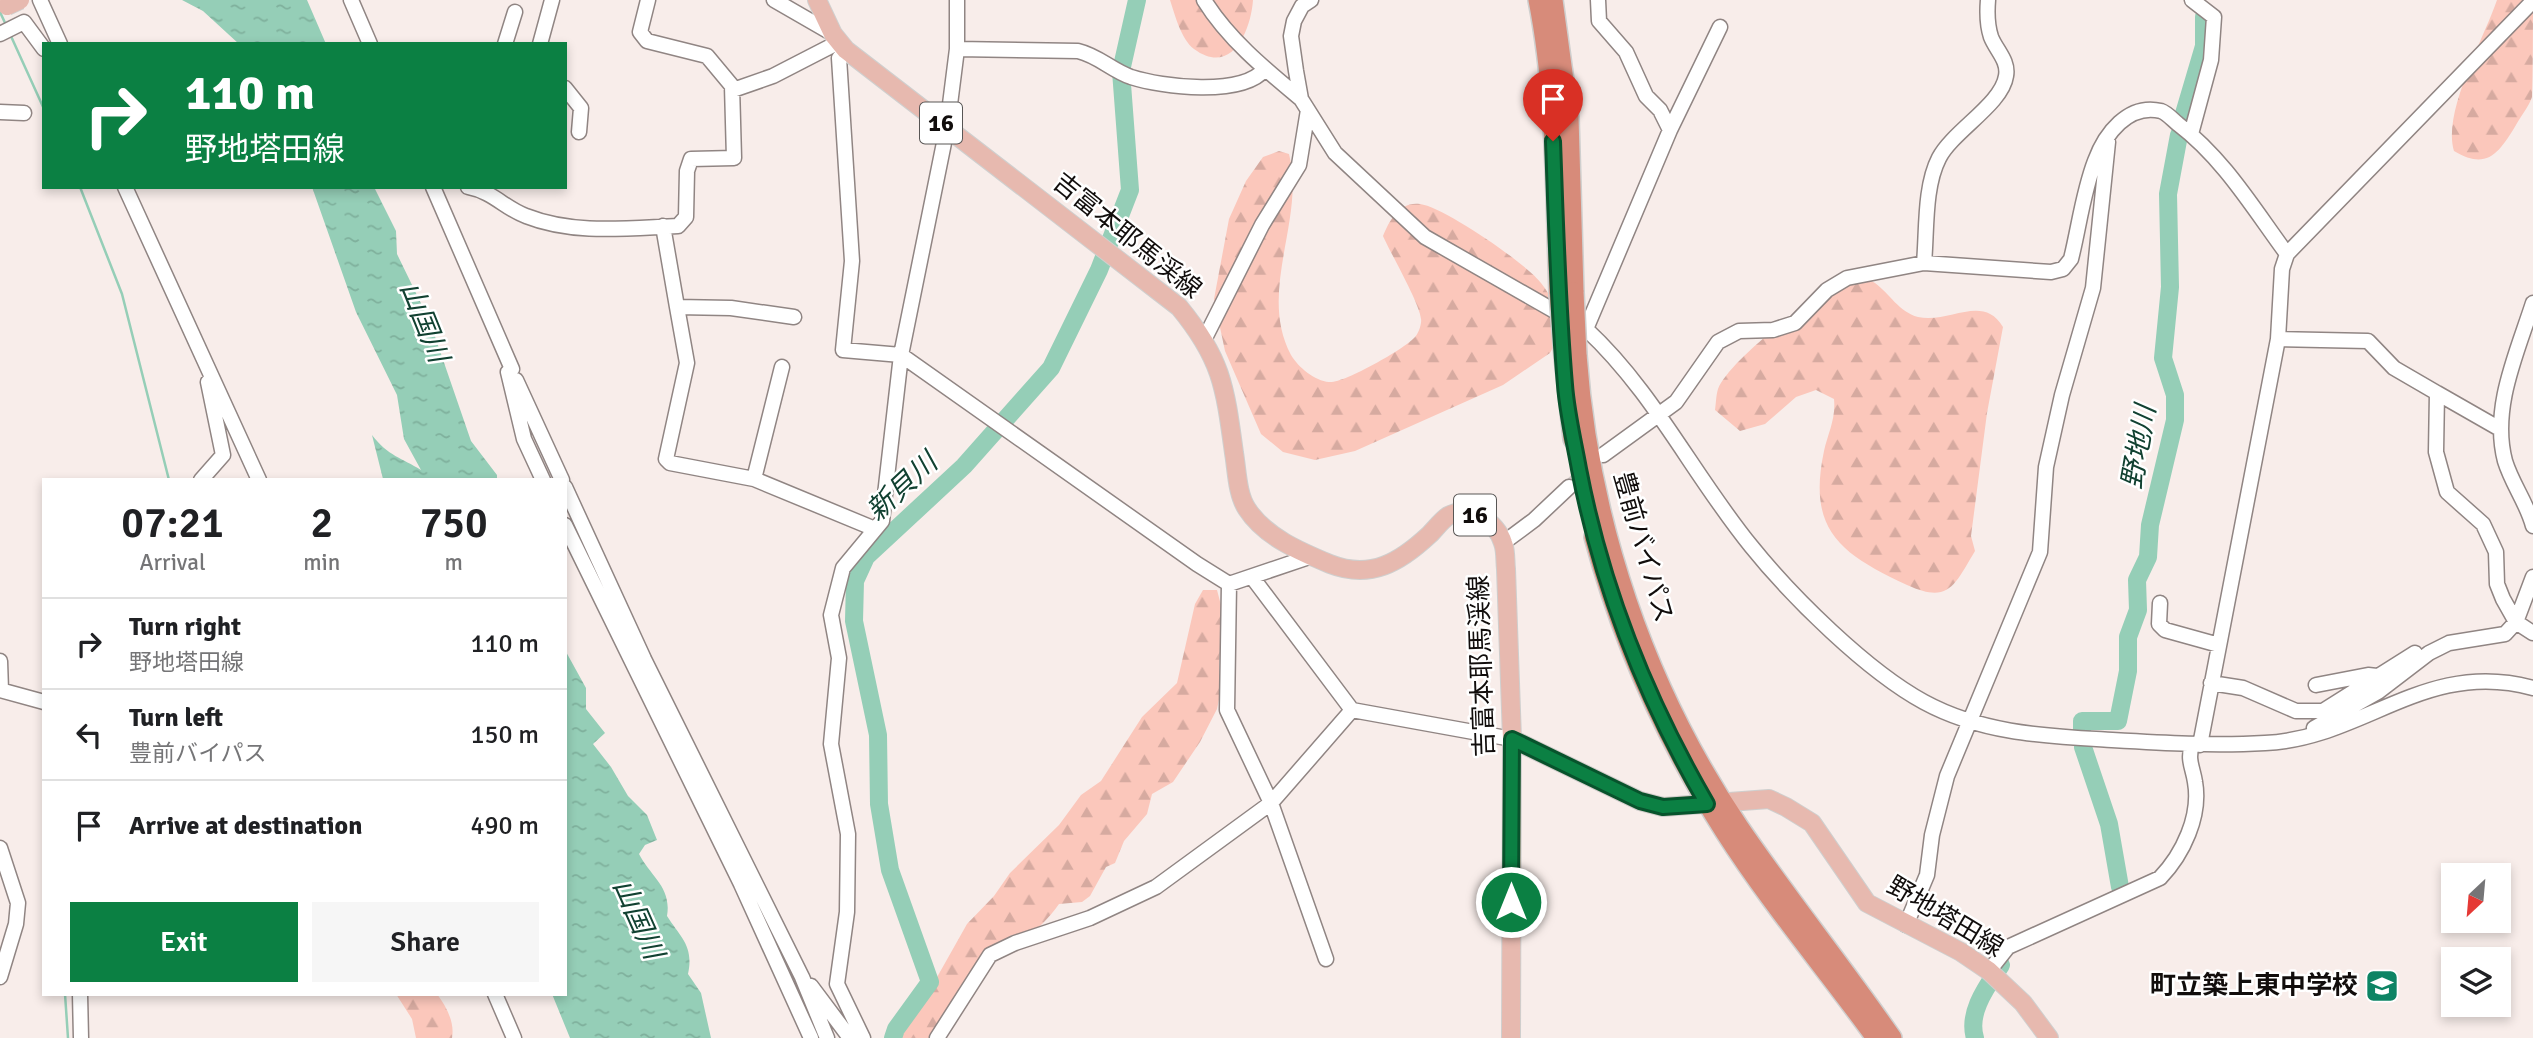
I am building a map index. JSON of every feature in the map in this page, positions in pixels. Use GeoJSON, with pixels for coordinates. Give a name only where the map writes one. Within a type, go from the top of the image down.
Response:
{"type":"FeatureCollection","features":[{"type":"Feature","properties":{"kind":"highway","name":"豊前バイパス"},"geometry":{"type":"LineString","coordinates":[[1538,0],[1552,116],[1566,292],[1572,435],[1586,509],[1605,580],[1649,695],[1668,735],[1715,803],[1892,1038]]}},
{"type":"Feature","properties":{"kind":"highway","name":"豊前バイパス"},"geometry":{"type":"LineString","coordinates":[[1553,0],[1569,117],[1566,292]]}},
{"type":"Feature","properties":{"kind":"highway","name":"豊前バイパス"},"geometry":{"type":"LineString","coordinates":[[1715,803],[1786,918],[1876,1038]]}},
{"type":"Feature","properties":{"kind":"main road","name":"吉富本耶馬渓線"},"geometry":{"type":"LineString","coordinates":[[817,0],[840,42],[1179,307],[1205,338],[1226,392],[1245,507],[1273,536],[1334,565],[1366,571],[1384,568],[1406,556],[1449,515],[1468,512],[1485,519],[1496,528],[1503,542],[1512,739],[1511,1038]]}},
{"type":"Feature","properties":{"kind":"main road","name":"野地塔田線"},"geometry":{"type":"LineString","coordinates":[[1512,739],[1640,801],[1663,807],[1769,799],[1812,823],[1867,902],[1961,952],[1989,971],[2023,1003],[2049,1038]]}},
{"type":"Feature","properties":{"kind":"street"},"geometry":{"type":"LineString","coordinates":[[40,0],[59,42]]}},
{"type":"Feature","properties":{"kind":"street"},"geometry":{"type":"LineString","coordinates":[[351,0],[369,42]]}},
{"type":"Feature","properties":{"kind":"street"},"geometry":{"type":"LineString","coordinates":[[541,42],[552,0]]}},
{"type":"Feature","properties":{"kind":"street"},"geometry":{"type":"LineString","coordinates":[[477,189],[486,191],[525,216],[592,231],[614,227],[678,226],[686,217],[687,170],[691,159],[734,158],[733,90],[707,56],[647,41],[640,32],[648,0]]}},
{"type":"Feature","properties":{"kind":"street"},"geometry":{"type":"LineString","coordinates":[[774,0],[840,42]]}},
{"type":"Feature","properties":{"kind":"street"},"geometry":{"type":"LineString","coordinates":[[863,1038],[837,984],[847,912],[848,834],[831,744],[839,658],[831,615],[843,568],[882,520],[901,355],[947,128],[957,49],[957,0]]}},
{"type":"Feature","properties":{"kind":"street"},"geometry":{"type":"LineString","coordinates":[[1204,0],[1214,16],[1265,69],[1304,104],[1335,153],[1425,237],[1586,329],[1628,371],[1751,546],[1823,622],[1875,670],[1924,702],[1971,722],[2025,736],[2196,745],[2269,743],[2311,736],[2437,686],[2477,681],[2533,688]]}},
{"type":"Feature","properties":{"kind":"street"},"geometry":{"type":"LineString","coordinates":[[1205,338],[1262,225],[1299,165],[1304,104],[1291,36],[1298,13],[1311,0]]}},
{"type":"Feature","properties":{"kind":"street"},"geometry":{"type":"LineString","coordinates":[[1598,0],[1599,21],[1626,52],[1646,96],[1660,110],[1670,130]]}},
{"type":"Feature","properties":{"kind":"street"},"geometry":{"type":"LineString","coordinates":[[1924,263],[1932,179],[1939,159],[1950,142],[1999,92],[2006,77],[2005,62],[1991,37],[1987,16],[1988,0]]}},
{"type":"Feature","properties":{"kind":"street"},"geometry":{"type":"LineString","coordinates":[[2191,134],[2214,35],[2214,17],[2192,0]]}},
{"type":"Feature","properties":{"kind":"street"},"geometry":{"type":"LineString","coordinates":[[1989,971],[2008,947],[2160,878],[2189,834],[2195,813],[2196,784],[2188,756],[2196,745],[2219,645],[2278,339],[2278,303],[2282,269],[2287,254],[2533,1]]}},
{"type":"Feature","properties":{"kind":"street"},"geometry":{"type":"LineString","coordinates":[[10,4],[42,46]]}},
{"type":"Feature","properties":{"kind":"street"},"geometry":{"type":"LineString","coordinates":[[506,42],[514,12]]}},
{"type":"Feature","properties":{"kind":"street"},"geometry":{"type":"LineString","coordinates":[[0,34],[24,22]]}},
{"type":"Feature","properties":{"kind":"street"},"geometry":{"type":"LineString","coordinates":[[1586,329],[1670,130],[1720,27]]}},
{"type":"Feature","properties":{"kind":"street"},"geometry":{"type":"LineString","coordinates":[[733,90],[773,76],[840,42]]}},
{"type":"Feature","properties":{"kind":"street"},"geometry":{"type":"LineString","coordinates":[[840,42],[852,261],[843,350],[901,355],[1197,565],[1230,584]]}},
{"type":"Feature","properties":{"kind":"street"},"geometry":{"type":"LineString","coordinates":[[957,49],[1078,51],[1095,55],[1130,77],[1202,88],[1248,83],[1265,69]]}},
{"type":"Feature","properties":{"kind":"street"},"geometry":{"type":"LineString","coordinates":[[567,90],[581,108],[579,132]]}},
{"type":"Feature","properties":{"kind":"street"},"geometry":{"type":"LineString","coordinates":[[1603,455],[1676,402],[1718,342],[1739,331],[1773,330],[1795,323],[1827,290],[1847,278],[1924,263],[2051,272],[2063,269],[2071,260],[2095,159],[2116,124],[2141,111],[2162,111],[2191,134],[2237,181],[2287,254]]}},
{"type":"Feature","properties":{"kind":"street"},"geometry":{"type":"LineString","coordinates":[[0,112],[24,113]]}},
{"type":"Feature","properties":{"kind":"street"},"geometry":{"type":"LineString","coordinates":[[1906,925],[1927,874],[1932,835],[1947,776],[2040,552],[2046,467],[2062,394],[2093,288],[2109,138]]}},
{"type":"Feature","properties":{"kind":"street"},"geometry":{"type":"LineString","coordinates":[[126,189],[258,478]]}},
{"type":"Feature","properties":{"kind":"street"},"geometry":{"type":"LineString","coordinates":[[434,189],[561,478]]}},
{"type":"Feature","properties":{"kind":"street"},"geometry":{"type":"LineString","coordinates":[[663,226],[687,363],[666,459],[670,464],[754,479],[875,529]]}},
{"type":"Feature","properties":{"kind":"street"},"geometry":{"type":"LineString","coordinates":[[2533,303],[2506,387],[2500,429],[2506,462],[2533,526]]}},
{"type":"Feature","properties":{"kind":"street"},"geometry":{"type":"LineString","coordinates":[[677,307],[731,308],[794,317]]}},
{"type":"Feature","properties":{"kind":"street"},"geometry":{"type":"LineString","coordinates":[[2278,339],[2368,341],[2394,368],[2500,429]]}},
{"type":"Feature","properties":{"kind":"street"},"geometry":{"type":"LineString","coordinates":[[202,356],[223,455],[203,478]]}},
{"type":"Feature","properties":{"kind":"street"},"geometry":{"type":"LineString","coordinates":[[754,479],[782,367]]}},
{"type":"Feature","properties":{"kind":"street"},"geometry":{"type":"LineString","coordinates":[[512,369],[508,372],[524,439],[542,478]]}},
{"type":"Feature","properties":{"kind":"street"},"geometry":{"type":"LineString","coordinates":[[2437,393],[2436,452],[2447,492],[2483,524],[2496,552],[2497,584],[2516,622],[2533,633]]}},
{"type":"Feature","properties":{"kind":"street"},"geometry":{"type":"LineString","coordinates":[[1503,542],[1534,520],[1569,488]]}},
{"type":"Feature","properties":{"kind":"street"},"geometry":{"type":"LineString","coordinates":[[567,491],[644,659],[802,977],[827,1038]]}},
{"type":"Feature","properties":{"kind":"street"},"geometry":{"type":"LineString","coordinates":[[567,529],[741,884],[811,1038]]}},
{"type":"Feature","properties":{"kind":"street"},"geometry":{"type":"LineString","coordinates":[[1230,584],[1312,556]]}},
{"type":"Feature","properties":{"kind":"street"},"geometry":{"type":"LineString","coordinates":[[1251,576],[1352,710],[1512,739]]}},
{"type":"Feature","properties":{"kind":"street"},"geometry":{"type":"LineString","coordinates":[[2311,736],[2316,725],[2378,692],[2437,649],[2449,643],[2505,634],[2516,622],[2533,577]]}},
{"type":"Feature","properties":{"kind":"street"},"geometry":{"type":"LineString","coordinates":[[1230,584],[1227,710],[1271,803],[1326,959]]}},
{"type":"Feature","properties":{"kind":"street"},"geometry":{"type":"LineString","coordinates":[[2160,603],[2160,624],[2165,630],[2219,645]]}},
{"type":"Feature","properties":{"kind":"street"},"geometry":{"type":"LineString","coordinates":[[2211,683],[2243,688],[2296,711],[2323,711],[2425,647],[2432,644],[2437,649]]}},
{"type":"Feature","properties":{"kind":"street"},"geometry":{"type":"LineString","coordinates":[[0,661],[1,690],[42,701]]}},
{"type":"Feature","properties":{"kind":"street"},"geometry":{"type":"LineString","coordinates":[[2316,685],[2368,675],[2378,676]]}},
{"type":"Feature","properties":{"kind":"street"},"geometry":{"type":"LineString","coordinates":[[937,1038],[983,964],[998,950],[1090,918],[1156,887],[1271,803],[1352,710]]}},
{"type":"Feature","properties":{"kind":"street"},"geometry":{"type":"LineString","coordinates":[[0,848],[18,903],[16,924],[0,977]]}},
{"type":"Feature","properties":{"kind":"street"},"geometry":{"type":"LineString","coordinates":[[802,977],[850,1038]]}},
{"type":"Feature","properties":{"kind":"street"},"geometry":{"type":"LineString","coordinates":[[80,996],[81,1038]]}},
{"type":"Feature","properties":{"kind":"street"},"geometry":{"type":"LineString","coordinates":[[496,996],[514,1038]]}},
{"type":"Feature","properties":{"kind":"green space"},"geometry":{"type":"Polygon","coordinates":[[[1170,0],[1253,0],[1243,36],[1229,54],[1219,57],[1207,56],[1189,45],[1170,0]]]}},
{"type":"Feature","properties":{"kind":"green space"},"geometry":{"type":"Polygon","coordinates":[[[2497,0],[2533,0],[2532,97],[2498,151],[2484,159],[2475,159],[2454,151],[2454,117],[2466,76],[2497,0]]]}},
{"type":"Feature","properties":{"kind":"green space"},"geometry":{"type":"Polygon","coordinates":[[[1279,151],[1289,154],[1293,179],[1292,204],[1280,280],[1282,331],[1291,355],[1307,373],[1329,382],[1347,378],[1386,357],[1417,334],[1421,324],[1419,312],[1383,236],[1396,213],[1413,204],[1432,207],[1465,225],[1533,274],[1551,298],[1565,325],[1550,353],[1503,385],[1355,451],[1315,460],[1283,452],[1261,434],[1225,351],[1214,299],[1229,219],[1246,181],[1263,157],[1279,151]]]}},
{"type":"Feature","properties":{"kind":"green space"},"geometry":{"type":"Polygon","coordinates":[[[1855,273],[1875,283],[1911,315],[1930,318],[1965,312],[1986,312],[1995,317],[2003,327],[1987,413],[1971,536],[1975,551],[1955,582],[1941,592],[1932,593],[1907,585],[1864,562],[1834,536],[1825,520],[1820,478],[1833,419],[1834,399],[1816,390],[1796,397],[1765,424],[1740,431],[1715,410],[1718,389],[1726,375],[1759,342],[1801,308],[1855,273]]]}},
{"type":"Feature","properties":{"kind":"green space"},"geometry":{"type":"Polygon","coordinates":[[[1203,590],[1217,590],[1222,609],[1219,668],[1221,690],[1217,709],[1200,742],[1173,782],[1152,794],[1147,814],[1124,841],[1115,863],[1106,867],[1090,896],[1082,902],[1059,904],[1042,924],[1022,939],[1011,935],[939,1038],[897,1038],[936,979],[967,924],[994,896],[1010,873],[1059,825],[1081,795],[1101,781],[1142,717],[1177,683],[1195,604],[1203,590]]]}},
{"type":"Feature","properties":{"kind":"green space"},"geometry":{"type":"Polygon","coordinates":[[[397,996],[438,996],[449,1014],[452,1038],[416,1038],[412,1019],[397,996]]]}},
{"type":"Feature","properties":{"kind":"water"},"geometry":{"type":"Polygon","coordinates":[[[182,0],[307,0],[325,42],[237,42],[203,11],[182,0]]]}},
{"type":"Feature","properties":{"kind":"water","name":"山国川"},"geometry":{"type":"Polygon","coordinates":[[[313,189],[375,189],[396,231],[397,254],[430,322],[471,441],[497,478],[383,478],[372,435],[390,452],[421,470],[404,439],[397,395],[356,312],[313,189]]]}},
{"type":"Feature","properties":{"kind":"water","name":"山国川"},"geometry":{"type":"Polygon","coordinates":[[[567,654],[586,688],[586,709],[605,733],[593,744],[628,796],[647,815],[657,840],[645,845],[639,854],[663,889],[668,906],[667,916],[688,949],[688,974],[701,993],[711,1038],[570,1038],[553,996],[567,996],[567,654]]]}},
{"type":"Feature","properties":{"kind":"waterway","name":"新貝川"},"geometry":{"type":"LineString","coordinates":[[893,1038],[896,1029],[930,982],[890,870],[879,804],[878,735],[854,621],[855,581],[866,557],[964,466],[1051,368],[1099,270],[1130,190],[1121,71],[1137,0]]}},
{"type":"Feature","properties":{"kind":"waterway"},"geometry":{"type":"LineString","coordinates":[[0,12],[6,25]]}},
{"type":"Feature","properties":{"kind":"waterway","name":"野地川"},"geometry":{"type":"LineString","coordinates":[[2183,117],[2204,46],[2204,17]]}},
{"type":"Feature","properties":{"kind":"waterway"},"geometry":{"type":"LineString","coordinates":[[10,34],[42,105]]}},
{"type":"Feature","properties":{"kind":"waterway","name":"野地川"},"geometry":{"type":"LineString","coordinates":[[2082,730],[2082,721],[2118,721],[2128,671],[2128,637],[2138,610],[2137,580],[2148,557],[2150,525],[2175,420],[2175,395],[2163,358],[2170,287],[2168,194],[2179,135]]}},
{"type":"Feature","properties":{"kind":"waterway"},"geometry":{"type":"LineString","coordinates":[[81,189],[122,294],[168,478]]}},
{"type":"Feature","properties":{"kind":"waterway","name":"野地川"},"geometry":{"type":"LineString","coordinates":[[2083,747],[2109,824],[2120,887]]}},
{"type":"Feature","properties":{"kind":"waterway","name":"野地川"},"geometry":{"type":"LineString","coordinates":[[1975,1038],[1973,1028],[1976,1009],[2001,965]]}},
{"type":"Feature","properties":{"kind":"waterway"},"geometry":{"type":"LineString","coordinates":[[65,996],[68,1038]]}},
{"type":"Feature","properties":{"kind":"tunnel"},"geometry":{"type":"LineString","coordinates":[[1569,487],[1597,461]]}},
{"type":"Feature","properties":{"kind":"place","name":"町立築上東中学校"},"geometry":{"type":"Point","coordinates":[2382,986]}},
{"type":"Feature","properties":{"kind":"route"},"geometry":{"type":"LineString","coordinates":[[1511,902],[1512,739],[1640,801],[1663,807],[1707,804],[1668,735],[1633,657],[1605,580],[1586,509],[1565,387],[1553,141]]}}]}
